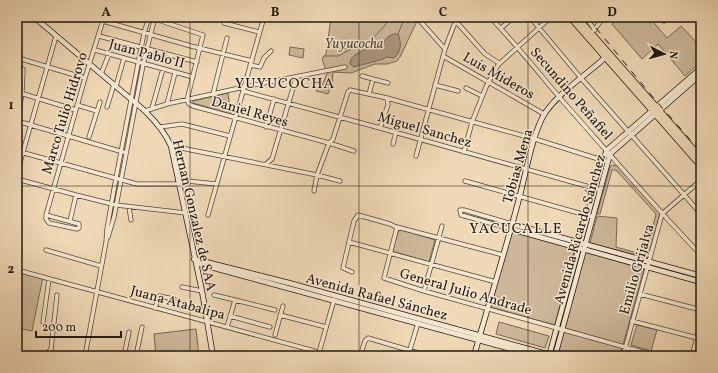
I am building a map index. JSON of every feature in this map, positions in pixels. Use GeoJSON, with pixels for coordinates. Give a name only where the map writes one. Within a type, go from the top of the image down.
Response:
{"type":"FeatureCollection","features":[{"type":"Feature","properties":{"kind":"main road"},"geometry":{"type":"LineString","coordinates":[[570,17],[607,56],[701,166]]}},
{"type":"Feature","properties":{"kind":"main road"},"geometry":{"type":"LineString","coordinates":[[577,17],[593,32],[607,56]]}},
{"type":"Feature","properties":{"kind":"main road"},"geometry":{"type":"LineString","coordinates":[[655,111],[701,158]]}},
{"type":"Feature","properties":{"kind":"street","name":"Hernan Gonzalez de SAA"},"geometry":{"type":"LineString","coordinates":[[34,17],[145,111],[160,127],[171,146],[202,292],[213,354]]}},
{"type":"Feature","properties":{"kind":"street"},"geometry":{"type":"LineString","coordinates":[[134,102],[144,33],[149,17],[202,34],[204,37],[187,100]]}},
{"type":"Feature","properties":{"kind":"street"},"geometry":{"type":"LineString","coordinates":[[208,215],[264,17]]}},
{"type":"Feature","properties":{"kind":"street","name":"Luis Mideros"},"geometry":{"type":"LineString","coordinates":[[421,17],[420,21],[445,49]]}},
{"type":"Feature","properties":{"kind":"street"},"geometry":{"type":"LineString","coordinates":[[452,17],[485,54],[499,63]]}},
{"type":"Feature","properties":{"kind":"street"},"geometry":{"type":"LineString","coordinates":[[416,156],[445,49],[454,25],[463,17]]}},
{"type":"Feature","properties":{"kind":"street","name":"Secundino Peñafiel"},"geometry":{"type":"LineString","coordinates":[[490,17],[518,47],[662,214],[701,255]]}},
{"type":"Feature","properties":{"kind":"street"},"geometry":{"type":"LineString","coordinates":[[501,28],[514,17]]}},
{"type":"Feature","properties":{"kind":"street"},"geometry":{"type":"LineString","coordinates":[[530,17],[581,78],[701,214]]}},
{"type":"Feature","properties":{"kind":"street"},"geometry":{"type":"LineString","coordinates":[[464,152],[472,122],[482,96],[499,63],[551,17]]}},
{"type":"Feature","properties":{"kind":"street"},"geometry":{"type":"LineString","coordinates":[[585,17],[593,32],[604,17]]}},
{"type":"Feature","properties":{"kind":"street"},"geometry":{"type":"LineString","coordinates":[[659,17],[664,21],[667,17]]}},
{"type":"Feature","properties":{"kind":"street"},"geometry":{"type":"LineString","coordinates":[[85,356],[101,266],[106,242],[111,229],[118,179],[154,18]]}},
{"type":"Feature","properties":{"kind":"street"},"geometry":{"type":"LineString","coordinates":[[104,19],[150,35],[223,54],[260,67],[264,58],[271,51]]}},
{"type":"Feature","properties":{"kind":"street","name":"Marco Tulio Hidrovo"},"geometry":{"type":"LineString","coordinates":[[46,215],[89,64],[95,50],[104,19]]}},
{"type":"Feature","properties":{"kind":"street"},"geometry":{"type":"LineString","coordinates":[[224,23],[259,32]]}},
{"type":"Feature","properties":{"kind":"street"},"geometry":{"type":"LineString","coordinates":[[17,173],[56,36]]}},
{"type":"Feature","properties":{"kind":"street"},"geometry":{"type":"LineString","coordinates":[[99,36],[197,62]]}},
{"type":"Feature","properties":{"kind":"street"},"geometry":{"type":"LineString","coordinates":[[213,94],[227,38]]}},
{"type":"Feature","properties":{"kind":"street","name":"Juan Pablo II"},"geometry":{"type":"LineString","coordinates":[[95,50],[143,65],[193,77]]}},
{"type":"Feature","properties":{"kind":"street"},"geometry":{"type":"LineString","coordinates":[[101,74],[109,54]]}},
{"type":"Feature","properties":{"kind":"street","name":"Luis Mideros"},"geometry":{"type":"LineString","coordinates":[[443,56],[489,81],[544,114]]}},
{"type":"Feature","properties":{"kind":"street","name":"Tobias Mena"},"geometry":{"type":"LineString","coordinates":[[474,356],[520,197],[534,139],[544,114],[560,97],[607,56]]}},
{"type":"Feature","properties":{"kind":"street"},"geometry":{"type":"LineString","coordinates":[[18,58],[85,78]]}},
{"type":"Feature","properties":{"kind":"street"},"geometry":{"type":"LineString","coordinates":[[106,107],[124,58]]}},
{"type":"Feature","properties":{"kind":"street"},"geometry":{"type":"LineString","coordinates":[[145,111],[167,104],[345,67]]}},
{"type":"Feature","properties":{"kind":"street","name":"Avenida Ricardo Sánchez"},"geometry":{"type":"LineString","coordinates":[[552,356],[609,152],[701,68]]}},
{"type":"Feature","properties":{"kind":"street"},"geometry":{"type":"LineString","coordinates":[[18,110],[22,93],[23,69]]}},
{"type":"Feature","properties":{"kind":"street"},"geometry":{"type":"LineString","coordinates":[[152,108],[163,69]]}},
{"type":"Feature","properties":{"kind":"street"},"geometry":{"type":"LineString","coordinates":[[167,104],[175,73]]}},
{"type":"Feature","properties":{"kind":"street","name":"Avenida Ricardo Sánchez"},"geometry":{"type":"LineString","coordinates":[[655,111],[701,74]]}},
{"type":"Feature","properties":{"kind":"street"},"geometry":{"type":"LineString","coordinates":[[362,76],[388,83]]}},
{"type":"Feature","properties":{"kind":"street"},"geometry":{"type":"LineString","coordinates":[[265,164],[272,160],[296,78]]}},
{"type":"Feature","properties":{"kind":"street"},"geometry":{"type":"LineString","coordinates":[[369,94],[373,79]]}},
{"type":"Feature","properties":{"kind":"street"},"geometry":{"type":"LineString","coordinates":[[435,85],[458,91]]}},
{"type":"Feature","properties":{"kind":"street"},"geometry":{"type":"LineString","coordinates":[[466,88],[482,96]]}},
{"type":"Feature","properties":{"kind":"street","name":"Miguel Sanchez"},"geometry":{"type":"LineString","coordinates":[[244,89],[274,99],[396,132],[598,190]]}},
{"type":"Feature","properties":{"kind":"street"},"geometry":{"type":"LineString","coordinates":[[314,191],[317,175],[329,143],[333,139],[347,94],[350,90],[387,98],[534,139],[606,161]]}},
{"type":"Feature","properties":{"kind":"street"},"geometry":{"type":"LineString","coordinates":[[17,92],[76,110]]}},
{"type":"Feature","properties":{"kind":"street"},"geometry":{"type":"LineString","coordinates":[[380,128],[388,105],[387,98]]}},
{"type":"Feature","properties":{"kind":"street"},"geometry":{"type":"LineString","coordinates":[[266,127],[274,99]]}},
{"type":"Feature","properties":{"kind":"street","name":"Daniel Reyes"},"geometry":{"type":"LineString","coordinates":[[187,100],[192,106],[354,151]]}},
{"type":"Feature","properties":{"kind":"street"},"geometry":{"type":"LineString","coordinates":[[89,137],[100,102]]}},
{"type":"Feature","properties":{"kind":"street"},"geometry":{"type":"LineString","coordinates":[[77,106],[97,111]]}},
{"type":"Feature","properties":{"kind":"street"},"geometry":{"type":"LineString","coordinates":[[17,121],[124,152]]}},
{"type":"Feature","properties":{"kind":"street"},"geometry":{"type":"LineString","coordinates":[[160,127],[182,124],[230,136]]}},
{"type":"Feature","properties":{"kind":"street"},"geometry":{"type":"LineString","coordinates":[[393,144],[396,132]]}},
{"type":"Feature","properties":{"kind":"street"},"geometry":{"type":"LineString","coordinates":[[171,146],[265,164],[340,181]]}},
{"type":"Feature","properties":{"kind":"street"},"geometry":{"type":"LineString","coordinates":[[17,151],[137,184],[179,182],[216,184]]}},
{"type":"Feature","properties":{"kind":"street"},"geometry":{"type":"LineString","coordinates":[[17,179],[114,205],[186,213]]}},
{"type":"Feature","properties":{"kind":"street","name":"Emilio Grijalva"},"geometry":{"type":"LineString","coordinates":[[623,356],[662,214],[701,180]]}},
{"type":"Feature","properties":{"kind":"street"},"geometry":{"type":"LineString","coordinates":[[465,181],[590,216]]}},
{"type":"Feature","properties":{"kind":"street"},"geometry":{"type":"LineString","coordinates":[[70,221],[76,195]]}},
{"type":"Feature","properties":{"kind":"street"},"geometry":{"type":"LineString","coordinates":[[129,207],[131,220]]}},
{"type":"Feature","properties":{"kind":"street"},"geometry":{"type":"LineString","coordinates":[[511,226],[461,215],[460,210],[582,246],[648,264],[701,276]]}},
{"type":"Feature","properties":{"kind":"street"},"geometry":{"type":"LineString","coordinates":[[46,215],[79,224],[79,228],[49,222],[46,215]]}},
{"type":"Feature","properties":{"kind":"street"},"geometry":{"type":"LineString","coordinates":[[352,272],[343,268],[354,221],[358,215],[390,224],[396,228],[503,256]]}},
{"type":"Feature","properties":{"kind":"street"},"geometry":{"type":"LineString","coordinates":[[424,291],[442,226]]}},
{"type":"Feature","properties":{"kind":"street"},"geometry":{"type":"LineString","coordinates":[[390,253],[396,228]]}},
{"type":"Feature","properties":{"kind":"street"},"geometry":{"type":"LineString","coordinates":[[349,242],[496,282]]}},
{"type":"Feature","properties":{"kind":"street"},"geometry":{"type":"LineString","coordinates":[[46,250],[101,266]]}},
{"type":"Feature","properties":{"kind":"street","name":"General Julio Andrade"},"geometry":{"type":"LineString","coordinates":[[390,253],[385,279],[657,356]]}},
{"type":"Feature","properties":{"kind":"street","name":"Avenida Rafael Sánchez"},"geometry":{"type":"LineString","coordinates":[[195,261],[418,323],[434,325]]}},
{"type":"Feature","properties":{"kind":"street","name":"Avenida Rafael Sánchez"},"geometry":{"type":"LineString","coordinates":[[195,261],[552,356]]}},
{"type":"Feature","properties":{"kind":"street"},"geometry":{"type":"LineString","coordinates":[[648,264],[701,282]]}},
{"type":"Feature","properties":{"kind":"street","name":"Juana Atabalipa"},"geometry":{"type":"LineString","coordinates":[[17,270],[227,327],[318,354],[333,356]]}},
{"type":"Feature","properties":{"kind":"street"},"geometry":{"type":"LineString","coordinates":[[43,322],[49,279]]}},
{"type":"Feature","properties":{"kind":"street"},"geometry":{"type":"LineString","coordinates":[[182,287],[202,292]]}},
{"type":"Feature","properties":{"kind":"street"},"geometry":{"type":"LineString","coordinates":[[640,294],[701,310]]}},
{"type":"Feature","properties":{"kind":"street"},"geometry":{"type":"LineString","coordinates":[[45,356],[51,349],[57,295]]}},
{"type":"Feature","properties":{"kind":"street"},"geometry":{"type":"LineString","coordinates":[[214,295],[275,310]]}},
{"type":"Feature","properties":{"kind":"street"},"geometry":{"type":"LineString","coordinates":[[155,308],[159,296],[174,299]]}},
{"type":"Feature","properties":{"kind":"street"},"geometry":{"type":"LineString","coordinates":[[227,327],[235,300]]}},
{"type":"Feature","properties":{"kind":"street"},"geometry":{"type":"LineString","coordinates":[[318,354],[334,300]]}},
{"type":"Feature","properties":{"kind":"street"},"geometry":{"type":"LineString","coordinates":[[275,335],[283,306]]}},
{"type":"Feature","properties":{"kind":"street"},"geometry":{"type":"LineString","coordinates":[[280,314],[326,327]]}},
{"type":"Feature","properties":{"kind":"street"},"geometry":{"type":"LineString","coordinates":[[230,316],[270,328]]}},
{"type":"Feature","properties":{"kind":"street"},"geometry":{"type":"LineString","coordinates":[[632,321],[699,338]]}},
{"type":"Feature","properties":{"kind":"street"},"geometry":{"type":"LineString","coordinates":[[408,356],[418,323]]}},
{"type":"Feature","properties":{"kind":"street"},"geometry":{"type":"LineString","coordinates":[[692,356],[699,338],[701,323]]}},
{"type":"Feature","properties":{"kind":"street"},"geometry":{"type":"LineString","coordinates":[[136,356],[142,327]]}},
{"type":"Feature","properties":{"kind":"street"},"geometry":{"type":"LineString","coordinates":[[124,356],[129,332]]}},
{"type":"Feature","properties":{"kind":"street"},"geometry":{"type":"LineString","coordinates":[[360,356],[365,341],[368,338],[429,356]]}},
{"type":"Feature","properties":{"kind":"street","name":"Avenida Rafael Sánchez"},"geometry":{"type":"LineString","coordinates":[[480,338],[537,356]]}},
{"type":"Feature","properties":{"kind":"street"},"geometry":{"type":"LineString","coordinates":[[213,354],[224,356]]}},
{"type":"Feature","properties":{"kind":"green space","name":"Yuyucocha"},"geometry":{"type":"Polygon","coordinates":[[[331,17],[419,17],[397,61],[387,64],[375,64],[351,73],[333,72],[332,83],[328,94],[316,91],[323,83],[327,74],[322,58],[326,54],[331,17]]]}},
{"type":"Feature","properties":{"kind":"green space"},"geometry":{"type":"Polygon","coordinates":[[[620,17],[649,17],[667,38],[681,26],[701,47],[701,61],[685,76],[658,44],[642,59],[612,24],[620,17]]]}},
{"type":"Feature","properties":{"kind":"green space"},"geometry":{"type":"Polygon","coordinates":[[[290,47],[304,49],[303,58],[289,55],[290,47]]]}},
{"type":"Feature","properties":{"kind":"green space"},"geometry":{"type":"Polygon","coordinates":[[[228,93],[231,114],[193,103],[193,101],[228,93]]]}},
{"type":"Feature","properties":{"kind":"green space"},"geometry":{"type":"Polygon","coordinates":[[[612,165],[617,166],[660,213],[648,258],[590,243],[597,216],[617,218],[616,247],[641,254],[645,254],[647,251],[656,214],[616,170],[612,170],[600,214],[597,214],[610,167],[612,165]]]}},
{"type":"Feature","properties":{"kind":"green space"},"geometry":{"type":"Polygon","coordinates":[[[399,229],[435,240],[429,262],[392,251],[399,229]]]}},
{"type":"Feature","properties":{"kind":"green space"},"geometry":{"type":"Polygon","coordinates":[[[512,230],[575,248],[555,325],[490,307],[512,230]]]}},
{"type":"Feature","properties":{"kind":"green space"},"geometry":{"type":"Polygon","coordinates":[[[585,252],[644,269],[623,345],[565,328],[585,252]]]}},
{"type":"Feature","properties":{"kind":"green space"},"geometry":{"type":"Polygon","coordinates":[[[22,273],[43,277],[32,331],[17,328],[17,287],[22,273]]]}},
{"type":"Feature","properties":{"kind":"green space"},"geometry":{"type":"Polygon","coordinates":[[[499,322],[549,336],[545,348],[496,334],[499,322]]]}},
{"type":"Feature","properties":{"kind":"green space"},"geometry":{"type":"Polygon","coordinates":[[[637,325],[657,330],[651,351],[631,345],[637,325]]]}},
{"type":"Feature","properties":{"kind":"green space"},"geometry":{"type":"Polygon","coordinates":[[[196,329],[199,356],[156,356],[154,334],[196,329]]]}},
{"type":"Feature","properties":{"kind":"green space"},"geometry":{"type":"Polygon","coordinates":[[[564,331],[622,347],[620,356],[567,356],[558,354],[564,331]]]}},
{"type":"Feature","properties":{"kind":"shaded area"},"geometry":{"type":"Polygon","coordinates":[[[393,34],[398,34],[400,41],[398,53],[394,58],[387,57],[354,67],[350,64],[351,59],[355,55],[375,44],[383,42],[393,34]]]}},
{"type":"Feature","properties":{"kind":"waterway"},"geometry":{"type":"LineString","coordinates":[[331,45],[337,48],[358,47],[374,37],[392,17]]}},
{"type":"Feature","properties":{"kind":"waterway"},"geometry":{"type":"LineString","coordinates":[[398,34],[405,17]]}},
{"type":"Feature","properties":{"kind":"waterway"},"geometry":{"type":"LineString","coordinates":[[324,56],[338,56],[353,48]]}},
{"type":"Feature","properties":{"kind":"railway"},"geometry":{"type":"LineString","coordinates":[[587,17],[651,95],[701,152]]}},
{"type":"Feature","properties":{"kind":"district","name":"YUYUCOCHA"},"geometry":{"type":"Point","coordinates":[285,83]}},
{"type":"Feature","properties":{"kind":"district","name":"YACUCALLE"},"geometry":{"type":"Point","coordinates":[516,228]}}]}
